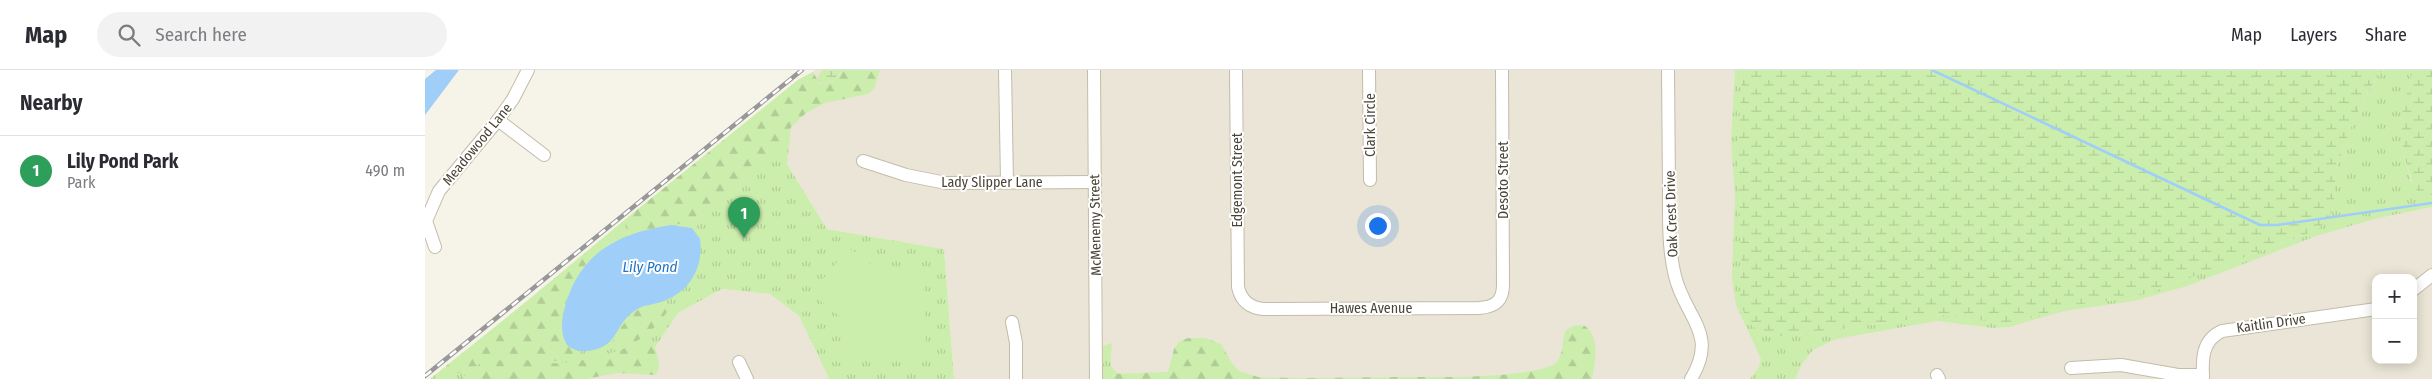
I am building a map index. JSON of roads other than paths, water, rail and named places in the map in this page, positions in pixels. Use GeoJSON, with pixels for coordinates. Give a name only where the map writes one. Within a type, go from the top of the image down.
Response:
{"type":"FeatureCollection","features":[{"type":"Feature","properties":{"kind":"street","name":"Meadowood Lane"},"geometry":{"type":"LineString","coordinates":[[435,247],[426,221],[439,191],[499,120],[513,99],[528,70]]}},
{"type":"Feature","properties":{"kind":"street"},"geometry":{"type":"LineString","coordinates":[[1005,70],[1007,182]]}},
{"type":"Feature","properties":{"kind":"street","name":"McMenemy Street"},"geometry":{"type":"LineString","coordinates":[[1094,70],[1096,379]]}},
{"type":"Feature","properties":{"kind":"street","name":"Edgemont Street"},"geometry":{"type":"LineString","coordinates":[[1236,70],[1238,289]]}},
{"type":"Feature","properties":{"kind":"street","name":"Clark Circle"},"geometry":{"type":"LineString","coordinates":[[1369,70],[1370,180]]}},
{"type":"Feature","properties":{"kind":"street","name":"Desoto Street"},"geometry":{"type":"LineString","coordinates":[[1502,70],[1503,290]]}},
{"type":"Feature","properties":{"kind":"street","name":"Oak Crest Drive"},"geometry":{"type":"LineString","coordinates":[[1668,70],[1671,254],[1677,282],[1699,330],[1703,347],[1700,362],[1691,379]]}},
{"type":"Feature","properties":{"kind":"street"},"geometry":{"type":"LineString","coordinates":[[499,120],[544,155]]}},
{"type":"Feature","properties":{"kind":"street","name":"Lady Slipper Lane"},"geometry":{"type":"LineString","coordinates":[[863,160],[930,181],[958,183],[1095,182]]}},
{"type":"Feature","properties":{"kind":"street"},"geometry":{"type":"LineString","coordinates":[[2417,287],[2432,275]]}},
{"type":"Feature","properties":{"kind":"street","name":"Hawes Avenue"},"geometry":{"type":"LineString","coordinates":[[1238,289],[1247,304],[1255,308],[1264,309],[1485,307],[1498,302],[1503,290]]}},
{"type":"Feature","properties":{"kind":"street","name":"Kaitlin Drive"},"geometry":{"type":"LineString","coordinates":[[2203,377],[2205,348],[2210,339],[2222,330],[2372,310]]}},
{"type":"Feature","properties":{"kind":"street"},"geometry":{"type":"LineString","coordinates":[[1011,322],[1016,344],[1016,379]]}},
{"type":"Feature","properties":{"kind":"street"},"geometry":{"type":"LineString","coordinates":[[739,362],[747,379]]}},
{"type":"Feature","properties":{"kind":"street"},"geometry":{"type":"LineString","coordinates":[[2071,368],[2121,365],[2178,375],[2203,377]]}},
{"type":"Feature","properties":{"kind":"water"},"geometry":{"type":"Polygon","coordinates":[[[436,70],[459,70],[425,115],[425,79],[436,70]]]}},
{"type":"Feature","properties":{"kind":"water","name":"Lily Pond"},"geometry":{"type":"Polygon","coordinates":[[[671,225],[692,228],[700,239],[700,260],[687,286],[671,298],[636,310],[622,324],[611,341],[598,349],[579,351],[567,345],[562,330],[563,314],[573,285],[582,270],[605,248],[620,239],[635,233],[671,225]]]}},
{"type":"Feature","properties":{"kind":"waterway"},"geometry":{"type":"LineString","coordinates":[[1932,70],[2260,225],[2277,225],[2432,203]]}},
{"type":"Feature","properties":{"kind":"railway"},"geometry":{"type":"LineString","coordinates":[[425,376],[802,70]]}},
{"type":"Feature","properties":{"kind":"place","name":"Lily Pond Park"},"geometry":{"type":"Point","coordinates":[744,238]}}]}
